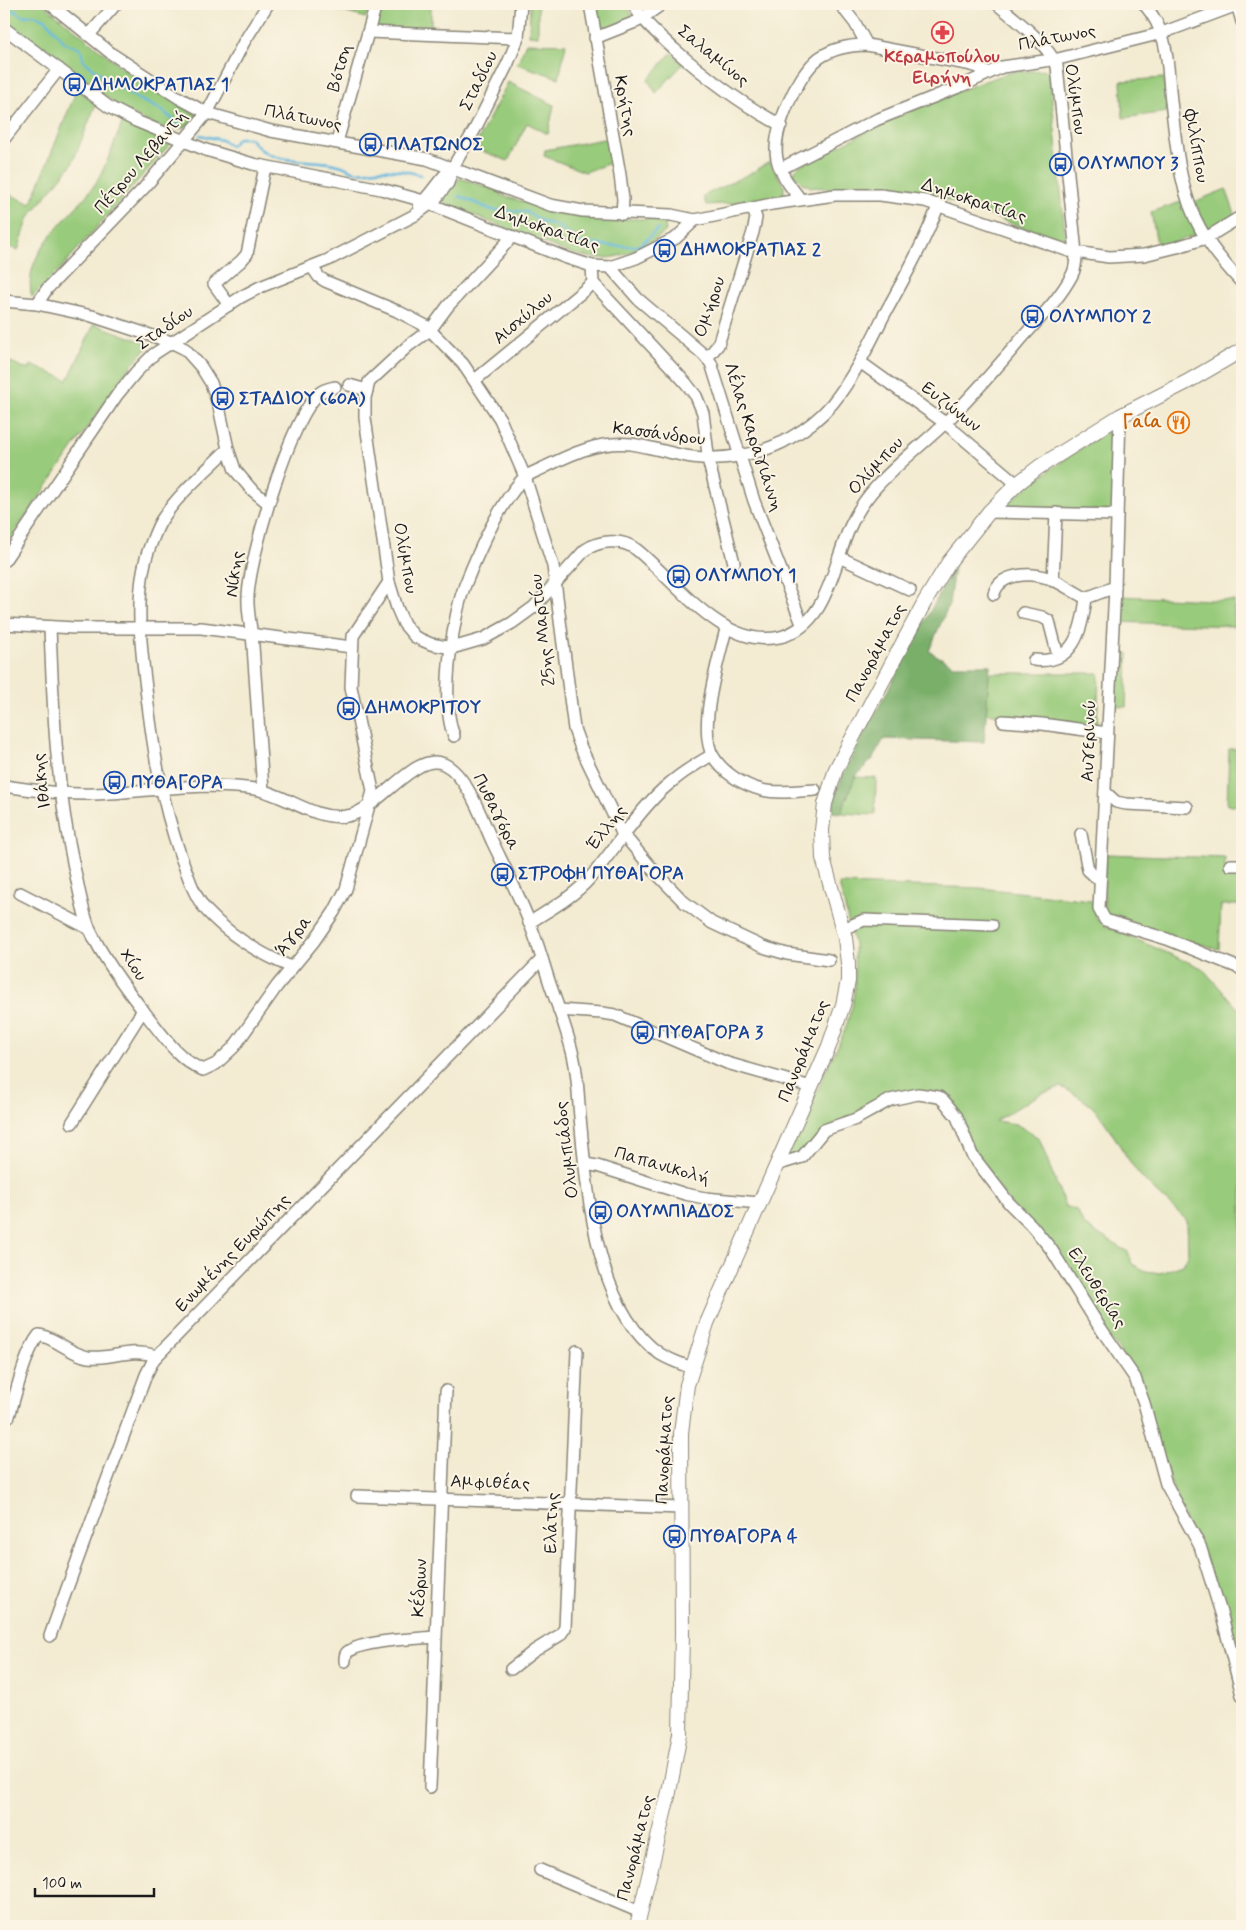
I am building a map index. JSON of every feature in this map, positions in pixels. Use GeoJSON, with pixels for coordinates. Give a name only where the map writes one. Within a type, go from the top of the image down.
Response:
{"type":"FeatureCollection","features":[{"type":"Feature","properties":{"kind":"main road","name":"Πανοράματος"},"geometry":{"type":"LineString","coordinates":[[637,1926],[670,1792],[680,1734],[682,1419],[692,1368],[711,1311],[811,1087],[834,1032],[846,995],[848,963],[843,929],[827,875],[822,849],[822,821],[829,788],[845,753],[924,603],[949,562],[989,512],[1017,484],[1039,467],[1120,416],[1179,386],[1242,350]]}},
{"type":"Feature","properties":{"kind":"street","name":"Πλάτωνος"},"geometry":{"type":"LineString","coordinates":[[50,4],[112,54],[179,98],[207,113],[271,131],[427,159],[550,205],[583,211],[671,215],[695,220]]}},
{"type":"Feature","properties":{"kind":"street"},"geometry":{"type":"LineString","coordinates":[[90,35],[116,4]]}},
{"type":"Feature","properties":{"kind":"street","name":"Πέτρου Λεβαντή"},"geometry":{"type":"LineString","coordinates":[[37,304],[47,289],[144,188],[207,113],[240,49],[268,4]]}},
{"type":"Feature","properties":{"kind":"street","name":"Βότση"},"geometry":{"type":"LineString","coordinates":[[337,142],[376,4]]}},
{"type":"Feature","properties":{"kind":"street","name":"Σταδίου"},"geometry":{"type":"LineString","coordinates":[[4,562],[125,384],[147,360],[171,342],[260,287],[312,267],[415,215],[427,202],[443,176],[453,168],[475,129],[508,63],[518,38],[521,4]]}},
{"type":"Feature","properties":{"kind":"street","name":"Κρήτης"},"geometry":{"type":"LineString","coordinates":[[590,4],[620,175],[623,202],[622,214]]}},
{"type":"Feature","properties":{"kind":"street","name":"Σαλαμίνος"},"geometry":{"type":"LineString","coordinates":[[632,4],[666,41],[713,82],[781,125]]}},
{"type":"Feature","properties":{"kind":"street"},"geometry":{"type":"LineString","coordinates":[[595,38],[644,18],[662,4]]}},
{"type":"Feature","properties":{"kind":"street"},"geometry":{"type":"LineString","coordinates":[[840,4],[855,23],[866,45]]}},
{"type":"Feature","properties":{"kind":"street","name":"Ολύμπου"},"geometry":{"type":"LineString","coordinates":[[368,386],[364,398],[365,418],[389,582],[404,624],[415,637],[431,644],[452,648],[483,639],[512,623],[534,606],[578,555],[588,548],[605,543],[626,543],[638,550],[711,618],[726,629],[748,636],[770,638],[788,634],[802,624],[822,602],[853,520],[864,502],[885,478],[945,423],[1001,363],[1054,301],[1074,272],[1076,253],[1058,74],[1054,60],[1034,37],[997,4]]}},
{"type":"Feature","properties":{"kind":"street","name":"Φιλίππου"},"geometry":{"type":"LineString","coordinates":[[1144,4],[1155,18],[1162,33],[1176,143],[1184,183],[1192,210],[1206,238],[1242,283]]}},
{"type":"Feature","properties":{"kind":"street","name":"Πλάτωνος"},"geometry":{"type":"LineString","coordinates":[[780,169],[876,120],[969,83],[987,73],[1014,64],[1054,60],[1162,33],[1237,4]]}},
{"type":"Feature","properties":{"kind":"street"},"geometry":{"type":"LineString","coordinates":[[1237,4],[1242,22]]}},
{"type":"Feature","properties":{"kind":"street","name":"Δημοκρατίας"},"geometry":{"type":"LineString","coordinates":[[4,28],[109,107],[136,121],[224,156],[265,167],[404,195],[427,202],[512,237],[592,266],[610,267],[636,258],[676,238],[695,220],[800,199],[835,195],[908,198],[939,204],[1040,242],[1076,253],[1108,257],[1134,256],[1163,251],[1206,238],[1242,216]]}},
{"type":"Feature","properties":{"kind":"street"},"geometry":{"type":"LineString","coordinates":[[368,32],[518,38]]}},
{"type":"Feature","properties":{"kind":"street"},"geometry":{"type":"LineString","coordinates":[[800,199],[780,169],[776,152],[781,125],[797,86],[816,60],[833,51],[866,45],[967,64],[978,67],[987,73]]}},
{"type":"Feature","properties":{"kind":"street"},"geometry":{"type":"LineString","coordinates":[[4,139],[59,69]]}},
{"type":"Feature","properties":{"kind":"street"},"geometry":{"type":"LineString","coordinates":[[229,305],[214,284],[247,254],[265,167]]}},
{"type":"Feature","properties":{"kind":"street"},"geometry":{"type":"LineString","coordinates":[[404,195],[408,202],[408,213]]}},
{"type":"Feature","properties":{"kind":"street","name":"Σταδίου"},"geometry":{"type":"LineString","coordinates":[[395,224],[408,213],[427,202]]}},
{"type":"Feature","properties":{"kind":"street","name":"Κασσάνδρου"},"geometry":{"type":"LineString","coordinates":[[454,736],[451,728],[447,694],[454,623],[461,592],[490,528],[525,478],[561,458],[603,444],[631,444],[693,457],[739,456],[766,450],[788,439],[814,422],[832,403],[860,362],[918,252],[939,204]]}},
{"type":"Feature","properties":{"kind":"street","name":"Ομήρου"},"geometry":{"type":"LineString","coordinates":[[707,358],[718,345],[753,232],[756,218],[753,209]]}},
{"type":"Feature","properties":{"kind":"street"},"geometry":{"type":"LineString","coordinates":[[349,385],[368,386],[415,340],[431,329],[448,306],[512,237]]}},
{"type":"Feature","properties":{"kind":"street"},"geometry":{"type":"LineString","coordinates":[[592,266],[592,283],[694,392],[701,406],[708,458],[734,563]]}},
{"type":"Feature","properties":{"kind":"street","name":"25ης Μαρτίου"},"geometry":{"type":"LineString","coordinates":[[312,267],[319,277],[325,281],[410,317],[431,329],[454,352],[475,380],[503,425],[525,478],[551,556],[556,582],[574,729],[581,748],[624,836],[677,896],[712,923],[770,950],[829,960]]}},
{"type":"Feature","properties":{"kind":"street","name":"Λέλας Καραγιάννη"},"geometry":{"type":"LineString","coordinates":[[610,267],[638,299],[707,358],[714,370],[754,500],[802,624]]}},
{"type":"Feature","properties":{"kind":"street","name":"Αισχύλου"},"geometry":{"type":"LineString","coordinates":[[475,380],[592,283]]}},
{"type":"Feature","properties":{"kind":"street"},"geometry":{"type":"LineString","coordinates":[[4,301],[37,304],[92,316],[171,342],[188,352],[209,379],[219,407],[233,466],[238,475],[251,489],[268,503]]}},
{"type":"Feature","properties":{"kind":"street","name":"Ευζώνων"},"geometry":{"type":"LineString","coordinates":[[860,362],[945,423],[1017,484]]}},
{"type":"Feature","properties":{"kind":"street","name":"Νίκης"},"geometry":{"type":"LineString","coordinates":[[263,791],[248,600],[249,576],[268,503],[300,421],[321,391],[335,387]]}},
{"type":"Feature","properties":{"kind":"street","name":"Αυγερινού"},"geometry":{"type":"LineString","coordinates":[[1120,416],[1099,910],[1105,920],[1167,939],[1242,969]]}},
{"type":"Feature","properties":{"kind":"street"},"geometry":{"type":"LineString","coordinates":[[228,449],[177,499],[161,519],[148,551],[143,576],[140,627],[151,731],[161,790],[172,831],[190,880],[206,910],[248,944],[292,968]]}},
{"type":"Feature","properties":{"kind":"street"},"geometry":{"type":"LineString","coordinates":[[989,512],[1117,515]]}},
{"type":"Feature","properties":{"kind":"street"},"geometry":{"type":"LineString","coordinates":[[1054,580],[1056,513]]}},
{"type":"Feature","properties":{"kind":"street"},"geometry":{"type":"LineString","coordinates":[[839,557],[910,590]]}},
{"type":"Feature","properties":{"kind":"street"},"geometry":{"type":"LineString","coordinates":[[994,594],[996,587],[1002,581],[1011,578],[1038,576],[1054,580],[1086,598]]}},
{"type":"Feature","properties":{"kind":"street","name":"Άγρα"},"geometry":{"type":"LineString","coordinates":[[208,1068],[216,1064],[234,1047],[314,941],[334,912],[346,889],[373,794],[373,785],[366,761],[351,687],[353,636],[389,582]]}},
{"type":"Feature","properties":{"kind":"street"},"geometry":{"type":"LineString","coordinates":[[1086,598],[1114,587]]}},
{"type":"Feature","properties":{"kind":"street"},"geometry":{"type":"LineString","coordinates":[[1034,660],[1045,661],[1064,655],[1073,646],[1083,617],[1086,598]]}},
{"type":"Feature","properties":{"kind":"street"},"geometry":{"type":"LineString","coordinates":[[1023,613],[1042,617],[1048,621],[1058,656]]}},
{"type":"Feature","properties":{"kind":"street"},"geometry":{"type":"LineString","coordinates":[[4,624],[201,628],[352,647]]}},
{"type":"Feature","properties":{"kind":"street","name":"Ιθάκης"},"geometry":{"type":"LineString","coordinates":[[50,626],[52,706],[60,792],[68,838],[90,929]]}},
{"type":"Feature","properties":{"kind":"street"},"geometry":{"type":"LineString","coordinates":[[726,629],[712,691],[709,714],[709,742],[712,755],[737,780],[763,790],[815,790]]}},
{"type":"Feature","properties":{"kind":"street"},"geometry":{"type":"LineString","coordinates":[[1002,721],[1042,724],[1106,733]]}},
{"type":"Feature","properties":{"kind":"street","name":"Έλλης"},"geometry":{"type":"LineString","coordinates":[[530,923],[588,881],[634,821],[661,791],[693,765],[712,755]]}},
{"type":"Feature","properties":{"kind":"street","name":"Πυθαγόρα"},"geometry":{"type":"LineString","coordinates":[[4,786],[92,794],[221,787],[263,791],[312,811],[330,816],[352,815],[370,805],[424,764],[435,762],[448,767],[465,785],[530,923],[559,1010]]}},
{"type":"Feature","properties":{"kind":"street"},"geometry":{"type":"LineString","coordinates":[[1105,792],[1116,802],[1126,804],[1187,807]]}},
{"type":"Feature","properties":{"kind":"street"},"geometry":{"type":"LineString","coordinates":[[1081,834],[1088,870],[1100,881]]}},
{"type":"Feature","properties":{"kind":"street"},"geometry":{"type":"LineString","coordinates":[[1230,865],[1242,866]]}},
{"type":"Feature","properties":{"kind":"street"},"geometry":{"type":"LineString","coordinates":[[20,893],[90,929]]}},
{"type":"Feature","properties":{"kind":"street"},"geometry":{"type":"LineString","coordinates":[[843,929],[864,920],[992,925]]}},
{"type":"Feature","properties":{"kind":"street","name":"Χίου"},"geometry":{"type":"LineString","coordinates":[[90,929],[100,948],[143,1010],[181,1056],[203,1070],[208,1068]]}},
{"type":"Feature","properties":{"kind":"street","name":"Ενωμένης Ευρώπης"},"geometry":{"type":"LineString","coordinates":[[50,1636],[83,1541],[107,1483],[146,1375],[157,1356],[542,959]]}},
{"type":"Feature","properties":{"kind":"street"},"geometry":{"type":"LineString","coordinates":[[72,1123],[143,1010]]}},
{"type":"Feature","properties":{"kind":"street"},"geometry":{"type":"LineString","coordinates":[[559,1010],[615,1015],[727,1063],[811,1087]]}},
{"type":"Feature","properties":{"kind":"street","name":"Ολυμπιάδος"},"geometry":{"type":"LineString","coordinates":[[559,1010],[573,1055],[585,1164],[602,1262],[620,1306],[631,1324],[649,1345],[667,1358],[692,1368]]}},
{"type":"Feature","properties":{"kind":"street","name":"Ελευθερίας"},"geometry":{"type":"LineString","coordinates":[[776,1165],[802,1157],[824,1130],[856,1119],[890,1100],[918,1094],[939,1097],[944,1101],[957,1117],[972,1155],[1009,1203],[1051,1249],[1096,1323],[1135,1378],[1166,1484],[1200,1546],[1225,1624],[1242,1695]]}},
{"type":"Feature","properties":{"kind":"street","name":"Παπανικολή"},"geometry":{"type":"LineString","coordinates":[[585,1164],[690,1195],[759,1203]]}},
{"type":"Feature","properties":{"kind":"street"},"geometry":{"type":"LineString","coordinates":[[9,1416],[22,1374],[38,1335],[46,1336],[85,1356],[100,1357],[136,1352],[157,1356]]}},
{"type":"Feature","properties":{"kind":"street","name":"Ελάτης"},"geometry":{"type":"LineString","coordinates":[[511,1669],[564,1631],[577,1351]]}},
{"type":"Feature","properties":{"kind":"street","name":"Κέδρων"},"geometry":{"type":"LineString","coordinates":[[430,1787],[446,1391]]}},
{"type":"Feature","properties":{"kind":"street","name":"Αμφιθέας"},"geometry":{"type":"LineString","coordinates":[[357,1496],[681,1508]]}},
{"type":"Feature","properties":{"kind":"street"},"geometry":{"type":"LineString","coordinates":[[344,1662],[345,1654],[348,1651],[371,1644],[435,1637]]}},
{"type":"Feature","properties":{"kind":"street"},"geometry":{"type":"LineString","coordinates":[[540,1870],[640,1912]]}},
{"type":"Feature","properties":{"kind":"green space"},"geometry":{"type":"Polygon","coordinates":[[[4,4],[43,4],[120,66],[157,92],[199,115],[187,126],[178,129],[148,122],[117,105],[4,21],[4,4]]]}},
{"type":"Feature","properties":{"kind":"green space"},"geometry":{"type":"Polygon","coordinates":[[[323,4],[370,4],[366,18],[322,6],[323,4]]]}},
{"type":"Feature","properties":{"kind":"green space"},"geometry":{"type":"Polygon","coordinates":[[[382,4],[431,4],[431,30],[374,29],[382,4]]]}},
{"type":"Feature","properties":{"kind":"green space"},"geometry":{"type":"Polygon","coordinates":[[[530,4],[538,4],[538,36],[529,35],[530,4]]]}},
{"type":"Feature","properties":{"kind":"green space"},"geometry":{"type":"Polygon","coordinates":[[[594,4],[626,4],[633,17],[598,33],[594,4]]]}},
{"type":"Feature","properties":{"kind":"green space"},"geometry":{"type":"Polygon","coordinates":[[[526,43],[566,44],[559,78],[517,64],[526,43]]]}},
{"type":"Feature","properties":{"kind":"green space"},"geometry":{"type":"Polygon","coordinates":[[[671,53],[683,64],[656,93],[648,80],[671,53]]]}},
{"type":"Feature","properties":{"kind":"green space"},"geometry":{"type":"Polygon","coordinates":[[[1049,70],[1065,233],[1063,241],[1027,230],[958,203],[922,193],[880,188],[811,187],[802,183],[794,174],[794,171],[799,166],[894,118],[982,82],[1012,72],[1049,70]]]}},
{"type":"Feature","properties":{"kind":"green space"},"geometry":{"type":"Polygon","coordinates":[[[1164,78],[1167,112],[1123,118],[1121,81],[1164,78]]]}},
{"type":"Feature","properties":{"kind":"green space"},"geometry":{"type":"Polygon","coordinates":[[[508,82],[554,105],[548,134],[527,123],[508,161],[474,148],[508,82]]]}},
{"type":"Feature","properties":{"kind":"green space"},"geometry":{"type":"Polygon","coordinates":[[[77,89],[96,104],[72,164],[29,217],[18,250],[4,245],[4,192],[31,204],[77,89]]]}},
{"type":"Feature","properties":{"kind":"green space"},"geometry":{"type":"Polygon","coordinates":[[[123,121],[149,133],[167,138],[171,143],[60,269],[32,297],[30,280],[34,264],[41,249],[101,175],[123,121]]]}},
{"type":"Feature","properties":{"kind":"green space"},"geometry":{"type":"Polygon","coordinates":[[[609,138],[613,162],[585,172],[544,156],[545,150],[609,138]]]}},
{"type":"Feature","properties":{"kind":"green space"},"geometry":{"type":"Polygon","coordinates":[[[769,162],[784,186],[784,194],[782,196],[750,202],[706,205],[703,196],[755,171],[769,162]]]}},
{"type":"Feature","properties":{"kind":"green space"},"geometry":{"type":"Polygon","coordinates":[[[460,178],[499,191],[500,195],[546,208],[621,219],[659,219],[665,224],[666,231],[649,243],[624,255],[597,258],[578,255],[445,204],[442,199],[443,196],[460,178]]]}},
{"type":"Feature","properties":{"kind":"green space"},"geometry":{"type":"Polygon","coordinates":[[[1226,189],[1235,214],[1215,226],[1207,228],[1194,202],[1226,189]]]}},
{"type":"Feature","properties":{"kind":"green space"},"geometry":{"type":"Polygon","coordinates":[[[1184,201],[1197,234],[1158,249],[1151,212],[1184,201]]]}},
{"type":"Feature","properties":{"kind":"green space"},"geometry":{"type":"Polygon","coordinates":[[[94,324],[149,344],[149,346],[118,383],[4,548],[4,359],[29,370],[31,365],[68,380],[94,324]]]}},
{"type":"Feature","properties":{"kind":"green space"},"geometry":{"type":"Polygon","coordinates":[[[1115,426],[1113,511],[1003,508],[1043,475],[1115,426]]]}},
{"type":"Feature","properties":{"kind":"green space"},"geometry":{"type":"Polygon","coordinates":[[[954,567],[949,604],[929,651],[953,665],[990,665],[984,742],[884,739],[872,760],[855,777],[841,813],[832,812],[836,793],[847,766],[954,567]]]}},
{"type":"Feature","properties":{"kind":"green space"},"geometry":{"type":"Polygon","coordinates":[[[1118,596],[1234,601],[1234,626],[1116,622],[1118,596]]]}},
{"type":"Feature","properties":{"kind":"green space"},"geometry":{"type":"Polygon","coordinates":[[[1115,652],[1128,653],[1126,707],[1113,706],[1115,652]]]}},
{"type":"Feature","properties":{"kind":"green space"},"geometry":{"type":"Polygon","coordinates":[[[989,673],[1099,673],[1097,726],[986,713],[989,673]]]}},
{"type":"Feature","properties":{"kind":"green space"},"geometry":{"type":"Polygon","coordinates":[[[1229,749],[1242,749],[1242,805],[1227,805],[1229,749]]]}},
{"type":"Feature","properties":{"kind":"green space"},"geometry":{"type":"Polygon","coordinates":[[[855,777],[876,778],[875,815],[841,813],[855,777]]]}},
{"type":"Feature","properties":{"kind":"green space"},"geometry":{"type":"Polygon","coordinates":[[[1105,854],[1225,858],[1225,868],[1242,868],[1242,905],[1221,905],[1219,949],[1104,919],[1105,854]]]}},
{"type":"Feature","properties":{"kind":"green space"},"geometry":{"type":"Polygon","coordinates":[[[839,884],[980,888],[1091,900],[1096,917],[1103,925],[1202,968],[1242,1013],[1242,1680],[1224,1613],[1180,1509],[1132,1368],[988,1173],[940,1098],[918,1093],[834,1124],[804,1152],[787,1156],[845,1030],[852,1007],[855,986],[854,944],[839,884]],[[1061,1087],[1042,1093],[995,1121],[1016,1124],[1039,1138],[1065,1206],[1076,1210],[1085,1226],[1128,1252],[1132,1264],[1146,1271],[1160,1273],[1183,1265],[1188,1255],[1187,1221],[1141,1176],[1095,1110],[1082,1099],[1061,1087]]]}},
{"type":"Feature","properties":{"kind":"waterway"},"geometry":{"type":"LineString","coordinates":[[4,5],[23,16],[34,15],[45,19],[65,43],[80,48],[84,61],[99,73],[138,99],[160,109],[180,125]]}},
{"type":"Feature","properties":{"kind":"waterway"},"geometry":{"type":"LineString","coordinates":[[200,135],[222,140],[231,146],[238,138],[250,138],[259,148],[279,158],[327,163],[356,172],[387,170],[405,171],[421,175]]}},
{"type":"Feature","properties":{"kind":"waterway"},"geometry":{"type":"LineString","coordinates":[[459,196],[492,210],[527,212],[543,222],[555,225],[581,243],[639,246],[658,229]]}},
{"type":"Feature","properties":{"kind":"place","name":"Κεραμοπούλου Ειρήνη"},"geometry":{"type":"Point","coordinates":[942,32]}},
{"type":"Feature","properties":{"kind":"place","name":"ΔΗΜΟΚΡΑΤΙΑΣ 1"},"geometry":{"type":"Point","coordinates":[74,85]}},
{"type":"Feature","properties":{"kind":"place","name":"ΠΛΑΤΩΝΟΣ"},"geometry":{"type":"Point","coordinates":[370,145]}},
{"type":"Feature","properties":{"kind":"place","name":"ΟΛΥΜΠΟΥ 3"},"geometry":{"type":"Point","coordinates":[1061,164]}},
{"type":"Feature","properties":{"kind":"place","name":"ΔΗΜΟΚΡΑΤΙΑΣ 2"},"geometry":{"type":"Point","coordinates":[665,250]}},
{"type":"Feature","properties":{"kind":"place","name":"ΟΛΥΜΠΟΥ 2"},"geometry":{"type":"Point","coordinates":[1033,317]}},
{"type":"Feature","properties":{"kind":"place","name":"ΣΤΑΔΙΟΥ (60A)"},"geometry":{"type":"Point","coordinates":[223,399]}},
{"type":"Feature","properties":{"kind":"place","name":"Γαία"},"geometry":{"type":"Point","coordinates":[1178,422]}},
{"type":"Feature","properties":{"kind":"place","name":"ΟΛΥΜΠΟΥ 1"},"geometry":{"type":"Point","coordinates":[679,576]}},
{"type":"Feature","properties":{"kind":"place","name":"ΔΗΜΟΚΡΙΤΟΥ"},"geometry":{"type":"Point","coordinates":[349,708]}},
{"type":"Feature","properties":{"kind":"place","name":"ΠΥΘΑΓΟΡΑ"},"geometry":{"type":"Point","coordinates":[115,783]}},
{"type":"Feature","properties":{"kind":"place","name":"ΣΤΡΟΦΗ ΠΥΘΑΓΟΡΑ"},"geometry":{"type":"Point","coordinates":[502,874]}},
{"type":"Feature","properties":{"kind":"place","name":"ΠΥΘΑΓΟΡΑ 3"},"geometry":{"type":"Point","coordinates":[642,1033]}},
{"type":"Feature","properties":{"kind":"place","name":"ΟΛΥΜΠΙΑΔΟΣ"},"geometry":{"type":"Point","coordinates":[600,1212]}},
{"type":"Feature","properties":{"kind":"place","name":"ΠΥΘΑΓΟΡΑ 4"},"geometry":{"type":"Point","coordinates":[674,1537]}}]}
